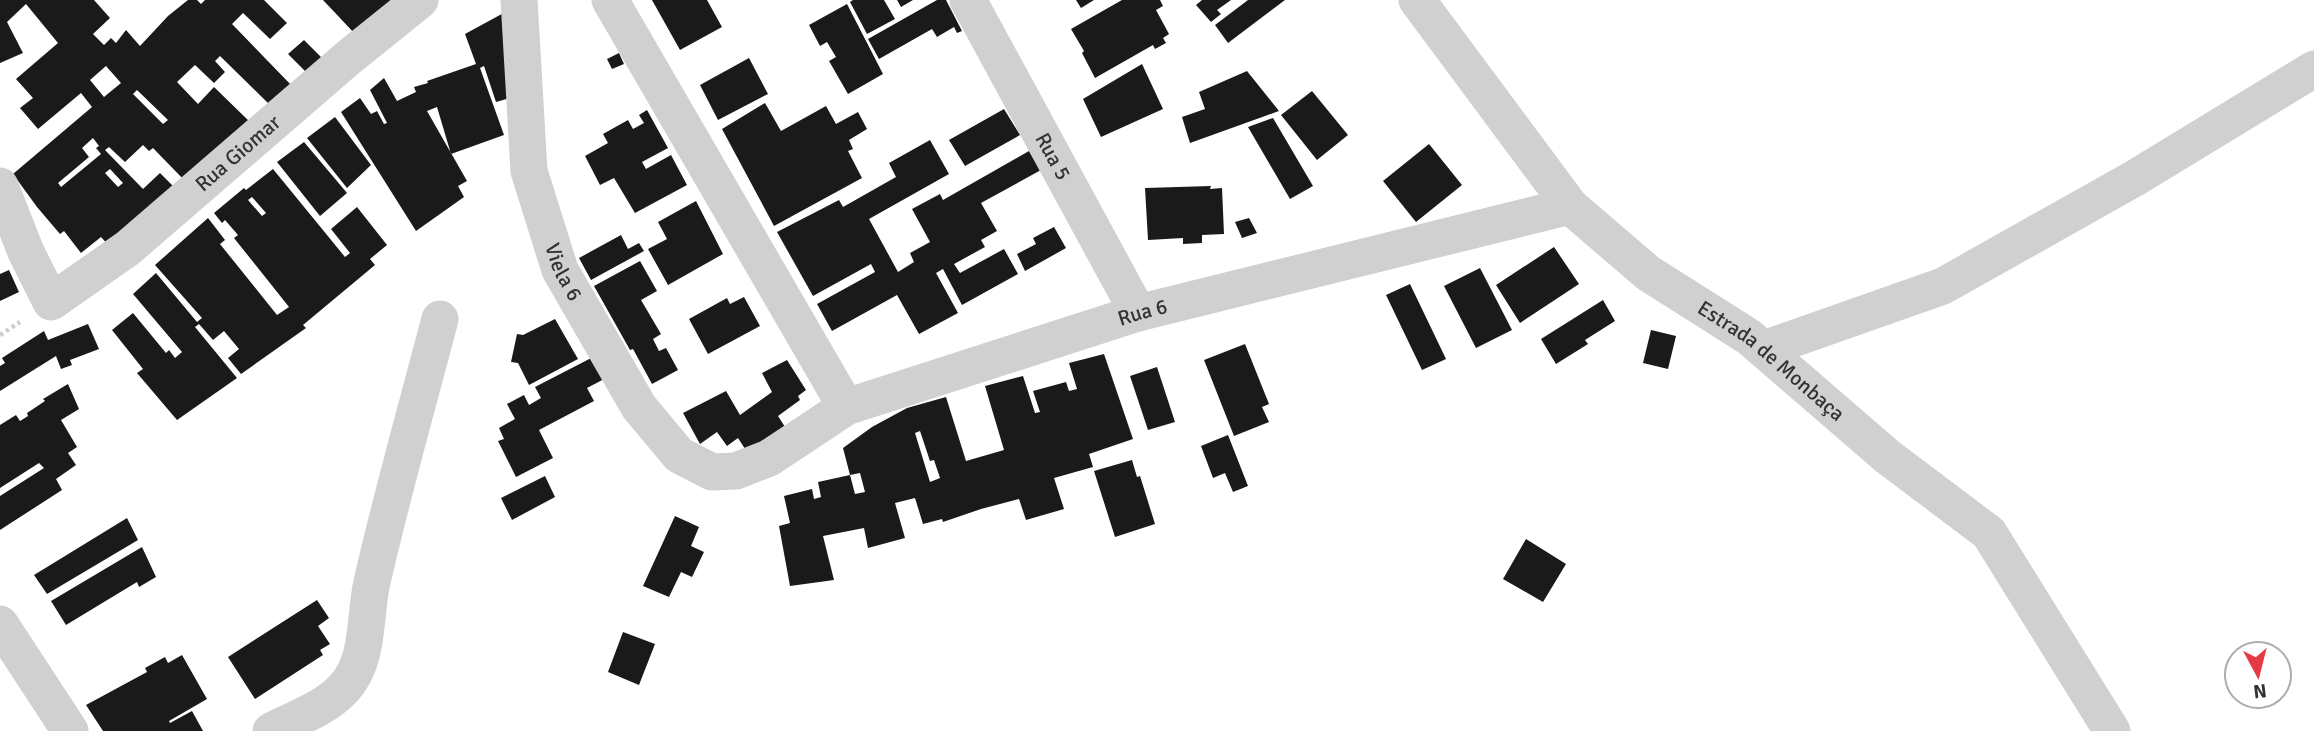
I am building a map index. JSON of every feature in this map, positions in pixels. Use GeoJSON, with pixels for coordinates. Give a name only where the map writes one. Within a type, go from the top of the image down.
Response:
{"type":"FeatureCollection","features":[{"type":"Feature","properties":{"kind":"street","name":"Rua Giomar"},"geometry":{"type":"LineString","coordinates":[[0,186],[26,252],[51,302],[128,248],[348,58],[420,0]]}},
{"type":"Feature","properties":{"kind":"street","name":"Viela 6"},"geometry":{"type":"LineString","coordinates":[[519,0],[529,171],[560,270],[639,407],[679,455],[712,472],[736,471]]}},
{"type":"Feature","properties":{"kind":"street"},"geometry":{"type":"LineString","coordinates":[[610,0],[846,407]]}},
{"type":"Feature","properties":{"kind":"street","name":"Rua 5"},"geometry":{"type":"LineString","coordinates":[[968,0],[1138,313]]}},
{"type":"Feature","properties":{"kind":"street","name":"Estrada de Monbaça"},"geometry":{"type":"LineString","coordinates":[[1417,0],[1570,206],[1647,273],[1749,337],[1888,457],[1989,533],[2112,731]]}},
{"type":"Feature","properties":{"kind":"street"},"geometry":{"type":"LineString","coordinates":[[1764,349],[1943,286],[2135,178],[2314,69]]}},
{"type":"Feature","properties":{"kind":"street","name":"Rua 6"},"geometry":{"type":"LineString","coordinates":[[736,471],[769,458],[846,407],[1138,313],[1570,206]]}},
{"type":"Feature","properties":{"kind":"street"},"geometry":{"type":"LineString","coordinates":[[271,731],[328,701],[344,688],[356,669],[364,644],[371,585],[440,320]]}},
{"type":"Feature","properties":{"kind":"street"},"geometry":{"type":"LineString","coordinates":[[0,624],[70,731]]}},
{"type":"Feature","properties":{"kind":"building"},"geometry":{"type":"Polygon","coordinates":[[[0,0],[94,0],[110,18],[93,34],[104,45],[111,38],[116,43],[126,30],[140,46],[168,16],[188,0],[197,0],[201,4],[205,0],[264,0],[287,23],[270,39],[243,13],[232,24],[293,87],[271,106],[220,56],[215,61],[225,72],[214,83],[195,65],[177,82],[198,104],[214,87],[251,123],[186,182],[153,148],[149,151],[143,145],[125,162],[109,147],[105,150],[143,189],[160,173],[177,190],[111,248],[101,237],[81,253],[64,231],[60,234],[13,174],[92,107],[81,93],[38,129],[20,108],[33,98],[16,79],[58,43],[26,4],[7,22],[23,53],[0,63],[0,0]],[[106,66],[90,80],[104,97],[121,83],[106,66]],[[137,90],[133,94],[163,124],[168,120],[137,90]],[[93,138],[82,148],[89,157],[58,183],[61,187],[101,154],[93,138]],[[110,169],[105,173],[118,187],[123,183],[110,169]]]}},
{"type":"Feature","properties":{"kind":"building"},"geometry":{"type":"Polygon","coordinates":[[[323,0],[398,0],[356,35],[323,0]]]}},
{"type":"Feature","properties":{"kind":"building"},"geometry":{"type":"Polygon","coordinates":[[[652,0],[707,0],[722,27],[680,50],[652,0]]]}},
{"type":"Feature","properties":{"kind":"building"},"geometry":{"type":"Polygon","coordinates":[[[884,0],[895,19],[867,34],[850,2],[884,0]]]}},
{"type":"Feature","properties":{"kind":"building"},"geometry":{"type":"Polygon","coordinates":[[[897,0],[913,0],[901,7],[897,0]]]}},
{"type":"Feature","properties":{"kind":"building"},"geometry":{"type":"Polygon","coordinates":[[[937,0],[946,0],[962,31],[957,33],[954,27],[937,37],[932,29],[879,59],[868,39],[937,0]]]}},
{"type":"Feature","properties":{"kind":"building"},"geometry":{"type":"Polygon","coordinates":[[[1076,0],[1094,0],[1081,8],[1076,0]]]}},
{"type":"Feature","properties":{"kind":"building"},"geometry":{"type":"Polygon","coordinates":[[[1122,0],[1160,0],[1163,6],[1156,10],[1169,34],[1163,38],[1166,43],[1155,49],[1153,45],[1095,78],[1071,29],[1122,0]]]}},
{"type":"Feature","properties":{"kind":"building"},"geometry":{"type":"Polygon","coordinates":[[[1202,0],[1231,0],[1217,10],[1221,14],[1211,22],[1196,5],[1202,0]]]}},
{"type":"Feature","properties":{"kind":"building"},"geometry":{"type":"Polygon","coordinates":[[[1248,0],[1285,0],[1228,43],[1215,25],[1248,0]]]}},
{"type":"Feature","properties":{"kind":"building"},"geometry":{"type":"Polygon","coordinates":[[[847,4],[883,74],[848,94],[829,61],[836,57],[827,42],[820,46],[809,25],[847,4]]]}},
{"type":"Feature","properties":{"kind":"building"},"geometry":{"type":"Polygon","coordinates":[[[511,9],[514,97],[496,102],[484,66],[480,68],[504,135],[451,154],[467,181],[458,186],[464,197],[416,231],[341,112],[360,98],[371,114],[377,111],[384,124],[387,123],[370,90],[384,78],[397,101],[416,92],[414,87],[476,64],[465,34],[511,9]],[[437,107],[427,111],[450,152],[437,107]]]}},
{"type":"Feature","properties":{"kind":"building"},"geometry":{"type":"Polygon","coordinates":[[[304,40],[324,60],[308,74],[288,54],[304,40]]]}},
{"type":"Feature","properties":{"kind":"building"},"geometry":{"type":"Polygon","coordinates":[[[619,53],[624,64],[612,69],[607,59],[619,53]]]}},
{"type":"Feature","properties":{"kind":"building"},"geometry":{"type":"Polygon","coordinates":[[[749,58],[768,94],[718,120],[700,85],[749,58]]]}},
{"type":"Feature","properties":{"kind":"building"},"geometry":{"type":"Polygon","coordinates":[[[1142,64],[1163,109],[1101,137],[1083,99],[1142,64]]]}},
{"type":"Feature","properties":{"kind":"building"},"geometry":{"type":"Polygon","coordinates":[[[1247,71],[1279,111],[1190,143],[1182,117],[1205,109],[1199,92],[1247,71]]]}},
{"type":"Feature","properties":{"kind":"building"},"geometry":{"type":"Polygon","coordinates":[[[1312,91],[1348,135],[1317,160],[1281,115],[1312,91]]]}},
{"type":"Feature","properties":{"kind":"building"},"geometry":{"type":"Polygon","coordinates":[[[765,103],[781,131],[826,106],[836,124],[858,112],[867,129],[849,140],[853,149],[848,151],[862,178],[774,226],[722,129],[765,103]]]}},
{"type":"Feature","properties":{"kind":"building"},"geometry":{"type":"Polygon","coordinates":[[[1004,109],[1020,135],[965,166],[949,140],[1004,109]]]}},
{"type":"Feature","properties":{"kind":"building"},"geometry":{"type":"Polygon","coordinates":[[[647,110],[668,148],[642,162],[646,169],[671,155],[687,185],[635,213],[614,178],[600,185],[585,156],[608,143],[603,134],[628,120],[633,129],[644,123],[639,115],[647,110]]]}},
{"type":"Feature","properties":{"kind":"building"},"geometry":{"type":"Polygon","coordinates":[[[335,117],[371,165],[347,188],[307,138],[335,117]]]}},
{"type":"Feature","properties":{"kind":"building"},"geometry":{"type":"Polygon","coordinates":[[[1273,118],[1313,186],[1290,199],[1248,127],[1273,118]]]}},
{"type":"Feature","properties":{"kind":"building"},"geometry":{"type":"Polygon","coordinates":[[[930,140],[949,174],[869,219],[898,272],[914,262],[910,253],[930,242],[912,209],[940,194],[943,200],[1029,151],[1041,170],[981,203],[997,231],[981,240],[985,247],[954,264],[960,273],[1004,249],[1018,274],[962,305],[943,269],[936,273],[958,313],[919,334],[897,295],[832,331],[817,304],[875,272],[871,264],[813,296],[777,232],[839,200],[843,207],[896,177],[889,163],[930,140]]]}},
{"type":"Feature","properties":{"kind":"building"},"geometry":{"type":"Polygon","coordinates":[[[304,142],[347,193],[320,216],[277,162],[304,142]]]}},
{"type":"Feature","properties":{"kind":"building"},"geometry":{"type":"Polygon","coordinates":[[[1429,144],[1462,185],[1416,222],[1383,181],[1429,144]]]}},
{"type":"Feature","properties":{"kind":"building"},"geometry":{"type":"Polygon","coordinates":[[[273,169],[345,257],[350,253],[331,229],[357,207],[387,245],[370,259],[375,265],[303,325],[306,328],[241,374],[228,358],[239,349],[224,331],[213,340],[199,324],[195,327],[237,378],[177,420],[137,373],[143,369],[112,330],[133,313],[166,353],[169,350],[175,358],[182,352],[133,294],[156,273],[197,322],[202,318],[155,265],[208,218],[225,240],[220,244],[277,315],[289,307],[234,238],[238,235],[225,220],[222,223],[214,213],[244,188],[246,190],[273,169]],[[252,197],[248,200],[262,216],[266,213],[252,197]]]}},
{"type":"Feature","properties":{"kind":"building"},"geometry":{"type":"Polygon","coordinates":[[[1211,186],[1210,189],[1222,188],[1224,234],[1202,235],[1202,243],[1183,244],[1183,238],[1148,240],[1145,188],[1211,186]]]}},
{"type":"Feature","properties":{"kind":"building"},"geometry":{"type":"Polygon","coordinates":[[[696,201],[723,254],[668,285],[648,249],[667,239],[658,222],[696,201]]]}},
{"type":"Feature","properties":{"kind":"building"},"geometry":{"type":"Polygon","coordinates":[[[1249,218],[1257,233],[1242,238],[1235,222],[1249,218]]]}},
{"type":"Feature","properties":{"kind":"building"},"geometry":{"type":"Polygon","coordinates":[[[1054,227],[1066,248],[1025,271],[1017,254],[1036,244],[1033,238],[1054,227]]]}},
{"type":"Feature","properties":{"kind":"building"},"geometry":{"type":"Polygon","coordinates":[[[621,235],[628,249],[639,243],[644,251],[591,280],[579,258],[621,235]]]}},
{"type":"Feature","properties":{"kind":"building"},"geometry":{"type":"Polygon","coordinates":[[[1554,247],[1579,284],[1520,323],[1496,285],[1554,247]]]}},
{"type":"Feature","properties":{"kind":"building"},"geometry":{"type":"Polygon","coordinates":[[[640,261],[657,291],[641,300],[661,334],[653,339],[659,351],[666,348],[678,370],[652,384],[594,286],[640,261]]]}},
{"type":"Feature","properties":{"kind":"building"},"geometry":{"type":"Polygon","coordinates":[[[1480,268],[1512,330],[1476,348],[1444,286],[1480,268]]]}},
{"type":"Feature","properties":{"kind":"building"},"geometry":{"type":"Polygon","coordinates":[[[9,270],[19,292],[0,301],[0,274],[9,270]]]}},
{"type":"Feature","properties":{"kind":"building"},"geometry":{"type":"Polygon","coordinates":[[[1410,284],[1446,359],[1422,370],[1386,295],[1410,284]]]}},
{"type":"Feature","properties":{"kind":"building"},"geometry":{"type":"Polygon","coordinates":[[[744,297],[760,326],[708,354],[689,319],[727,298],[730,304],[744,297]]]}},
{"type":"Feature","properties":{"kind":"building"},"geometry":{"type":"Polygon","coordinates":[[[1603,300],[1615,321],[1585,340],[1588,344],[1556,364],[1541,339],[1603,300]]]}},
{"type":"Feature","properties":{"kind":"building"},"geometry":{"type":"Polygon","coordinates":[[[555,319],[578,359],[529,385],[518,363],[511,362],[517,334],[523,335],[555,319]]]}},
{"type":"Feature","properties":{"kind":"building"},"geometry":{"type":"Polygon","coordinates":[[[88,324],[99,349],[70,360],[72,365],[61,369],[56,356],[0,391],[0,366],[5,363],[2,358],[44,331],[48,340],[88,324]]]}},
{"type":"Feature","properties":{"kind":"building"},"geometry":{"type":"Polygon","coordinates":[[[1651,330],[1676,336],[1668,369],[1643,363],[1651,330]]]}},
{"type":"Feature","properties":{"kind":"building"},"geometry":{"type":"Polygon","coordinates":[[[1245,344],[1269,404],[1262,407],[1269,422],[1234,436],[1204,360],[1245,344]]]}},
{"type":"Feature","properties":{"kind":"building"},"geometry":{"type":"Polygon","coordinates":[[[1104,354],[1133,439],[1089,454],[1093,467],[1054,478],[1064,509],[1026,520],[1019,499],[943,522],[942,519],[923,524],[915,498],[895,503],[905,538],[868,548],[864,528],[823,536],[834,580],[790,586],[779,526],[790,523],[784,496],[812,489],[814,499],[821,497],[818,482],[850,475],[843,448],[872,427],[907,408],[946,397],[966,461],[1004,450],[985,386],[1023,376],[1035,413],[1040,412],[1033,391],[1066,382],[1069,391],[1077,389],[1069,363],[1104,354]],[[920,431],[915,433],[930,482],[940,478],[934,460],[930,461],[920,431]],[[860,473],[850,475],[855,494],[865,492],[860,473]]]}},
{"type":"Feature","properties":{"kind":"building"},"geometry":{"type":"Polygon","coordinates":[[[597,355],[608,377],[587,388],[594,401],[539,430],[553,458],[516,477],[498,441],[504,439],[499,428],[515,419],[507,404],[524,395],[529,405],[541,398],[535,387],[597,355]]]}},
{"type":"Feature","properties":{"kind":"building"},"geometry":{"type":"Polygon","coordinates":[[[787,360],[806,390],[798,396],[800,400],[778,416],[785,427],[747,452],[738,438],[727,446],[717,432],[700,444],[683,413],[726,391],[740,415],[772,392],[762,373],[787,360]]]}},
{"type":"Feature","properties":{"kind":"building"},"geometry":{"type":"Polygon","coordinates":[[[1157,367],[1175,422],[1148,430],[1130,376],[1157,367]]]}},
{"type":"Feature","properties":{"kind":"building"},"geometry":{"type":"Polygon","coordinates":[[[68,384],[79,409],[61,420],[77,447],[68,453],[76,465],[56,479],[62,490],[0,530],[0,496],[44,468],[39,463],[0,488],[0,425],[16,415],[20,421],[45,401],[43,399],[68,384]]]}},
{"type":"Feature","properties":{"kind":"building"},"geometry":{"type":"Polygon","coordinates":[[[1228,435],[1248,486],[1233,492],[1225,473],[1213,478],[1201,446],[1228,435]]]}},
{"type":"Feature","properties":{"kind":"building"},"geometry":{"type":"Polygon","coordinates":[[[1132,460],[1137,477],[1140,476],[1155,524],[1115,537],[1094,471],[1132,460]]]}},
{"type":"Feature","properties":{"kind":"building"},"geometry":{"type":"Polygon","coordinates":[[[545,476],[555,497],[512,520],[501,498],[545,476]]]}},
{"type":"Feature","properties":{"kind":"building"},"geometry":{"type":"Polygon","coordinates":[[[675,516],[699,527],[691,546],[704,552],[692,577],[681,572],[669,597],[643,586],[675,516]]]}},
{"type":"Feature","properties":{"kind":"building"},"geometry":{"type":"Polygon","coordinates":[[[127,518],[138,540],[47,594],[34,575],[127,518]]]}},
{"type":"Feature","properties":{"kind":"building"},"geometry":{"type":"Polygon","coordinates":[[[1526,539],[1566,564],[1543,602],[1503,579],[1526,539]]]}},
{"type":"Feature","properties":{"kind":"building"},"geometry":{"type":"Polygon","coordinates":[[[142,547],[156,577],[139,587],[137,582],[66,625],[51,601],[142,547]]]}},
{"type":"Feature","properties":{"kind":"building"},"geometry":{"type":"Polygon","coordinates":[[[317,600],[329,618],[318,626],[330,644],[320,650],[323,655],[255,699],[228,657],[317,600]]]}},
{"type":"Feature","properties":{"kind":"building"},"geometry":{"type":"Polygon","coordinates":[[[623,632],[655,644],[639,685],[608,672],[623,632]]]}},
{"type":"Feature","properties":{"kind":"building"},"geometry":{"type":"Polygon","coordinates":[[[182,655],[207,699],[169,721],[170,723],[192,711],[203,731],[103,731],[86,705],[147,672],[145,668],[165,657],[168,663],[182,655]]]}}]}
